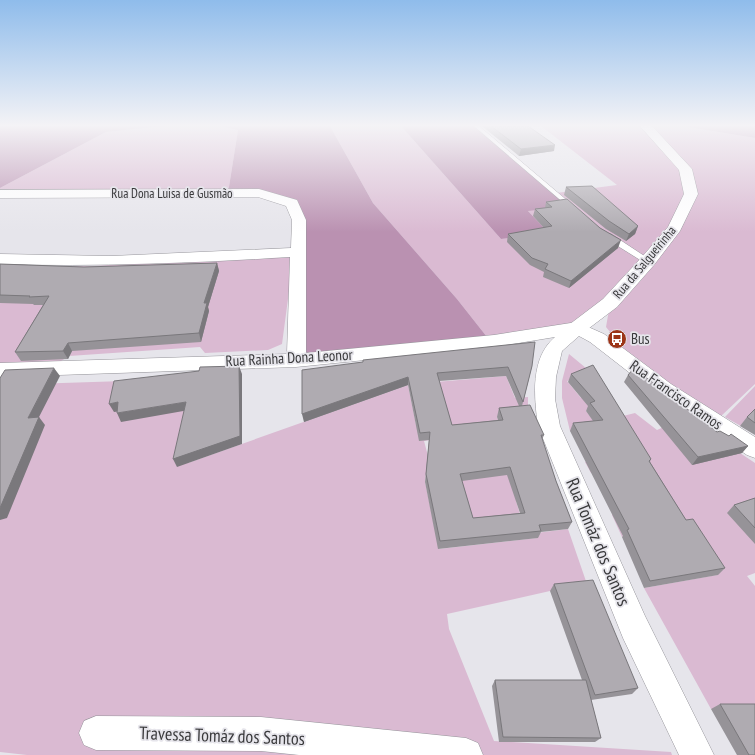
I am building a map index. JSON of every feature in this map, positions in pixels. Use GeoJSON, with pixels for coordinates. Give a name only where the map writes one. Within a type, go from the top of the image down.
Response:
{"type":"FeatureCollection","features":[{"type":"Feature","properties":{"kind":"street","name":"Rua da Salgueirinha"},"geometry":{"type":"LineString","coordinates":[[577,328],[610,303],[648,261],[675,228],[691,194],[685,169],[678,161]]}},
{"type":"Feature","properties":{"kind":"street","name":"Rua Dona Luisa de Gusmão"},"geometry":{"type":"LineString","coordinates":[[0,194],[259,193],[292,203],[299,220],[296,360]]}},
{"type":"Feature","properties":{"kind":"street"},"geometry":{"type":"LineString","coordinates":[[0,259],[57,262],[190,259],[298,252]]}},
{"type":"Feature","properties":{"kind":"street","name":"Rua Rainha Dona Leonor"},"geometry":{"type":"LineString","coordinates":[[0,370],[296,360],[494,341],[577,328]]}},
{"type":"Feature","properties":{"kind":"street","name":"Rua Francisco Ramos"},"geometry":{"type":"LineString","coordinates":[[577,328],[596,338],[664,389],[755,449]]}},
{"type":"Feature","properties":{"kind":"street","name":"Rua Tomáz dos Santos"},"geometry":{"type":"LineString","coordinates":[[577,328],[553,350],[546,377],[545,399],[549,426],[634,627],[697,755]]}},
{"type":"Feature","properties":{"kind":"street","name":"Travessa Tomáz dos Santos"},"geometry":{"type":"LineString","coordinates":[[96,733],[261,734],[466,755]]}},
{"type":"Feature","properties":{"kind":"lane"},"geometry":{"type":"LineString","coordinates":[[518,161],[581,214]]}},
{"type":"Feature","properties":{"kind":"lane"},"geometry":{"type":"LineString","coordinates":[[602,232],[648,261]]}},
{"type":"Feature","properties":{"kind":"shaded area"},"geometry":{"type":"Polygon","coordinates":[[[0,161],[51,161],[0,188],[0,161]]]}},
{"type":"Feature","properties":{"kind":"shaded area"},"geometry":{"type":"Polygon","coordinates":[[[51,161],[233,161],[228,193],[0,194],[0,188],[51,161]]]}},
{"type":"Feature","properties":{"kind":"shaded area"},"geometry":{"type":"Polygon","coordinates":[[[233,161],[350,161],[373,203],[457,299],[487,337],[301,357],[292,203],[259,193],[228,193],[233,161]]]}},
{"type":"Feature","properties":{"kind":"shaded area"},"geometry":{"type":"Polygon","coordinates":[[[350,161],[432,161],[501,239],[549,233],[528,211],[556,193],[617,185],[586,161],[755,161],[755,384],[719,418],[673,386],[623,348],[606,327],[610,304],[574,325],[487,337],[457,299],[373,203],[350,161]]]}},
{"type":"Feature","properties":{"kind":"shaded area"},"geometry":{"type":"Polygon","coordinates":[[[432,161],[518,161],[571,206],[528,211],[549,233],[501,239],[432,161]]]}},
{"type":"Feature","properties":{"kind":"shaded area"},"geometry":{"type":"Polygon","coordinates":[[[294,254],[282,344],[268,350],[205,353],[200,347],[69,356],[61,361],[0,364],[0,266],[94,266],[294,254]]]}},
{"type":"Feature","properties":{"kind":"shaded area"},"geometry":{"type":"Polygon","coordinates":[[[569,354],[592,373],[567,381],[581,398],[599,390],[586,411],[595,423],[635,413],[657,430],[684,418],[692,464],[740,453],[755,463],[755,573],[747,576],[755,586],[755,709],[711,709],[644,588],[717,575],[622,537],[612,515],[643,467],[591,473],[585,462],[639,456],[570,431],[562,398],[562,381],[569,354]]]}},
{"type":"Feature","properties":{"kind":"shaded area"},"geometry":{"type":"Polygon","coordinates":[[[203,376],[188,463],[408,385],[416,425],[436,382],[506,376],[515,398],[528,397],[528,413],[497,417],[501,428],[424,441],[428,456],[425,482],[439,549],[537,538],[536,533],[568,529],[588,587],[550,591],[447,614],[449,629],[494,741],[671,752],[672,755],[27,755],[0,752],[0,385],[124,381],[203,376]]]}},
{"type":"Feature","properties":{"kind":"shaded area"},"geometry":{"type":"Polygon","coordinates":[[[755,386],[755,434],[725,417],[755,386]]]}},
{"type":"Feature","properties":{"kind":"shaded area"},"geometry":{"type":"Polygon","coordinates":[[[453,464],[546,470],[516,501],[522,521],[471,526],[453,464]]]}},
{"type":"Feature","properties":{"kind":"building"},"geometry":{"type":"Polygon","coordinates":[[[592,186],[638,226],[629,234],[609,221],[566,187],[592,186]]]}},
{"type":"Feature","properties":{"kind":"building"},"geometry":{"type":"Polygon","coordinates":[[[567,199],[600,228],[621,240],[571,281],[545,269],[548,264],[532,258],[508,234],[552,226],[535,209],[552,207],[546,202],[567,199]]]}},
{"type":"Feature","properties":{"kind":"building"},"geometry":{"type":"Polygon","coordinates":[[[217,263],[204,303],[207,303],[199,333],[68,343],[63,351],[15,352],[49,296],[29,297],[30,296],[0,295],[0,264],[84,267],[217,263]]]}},
{"type":"Feature","properties":{"kind":"building"},"geometry":{"type":"Polygon","coordinates":[[[535,342],[532,366],[523,402],[508,367],[437,373],[452,425],[503,420],[499,408],[530,405],[544,435],[541,435],[556,481],[572,522],[539,525],[541,531],[440,541],[426,474],[430,432],[420,433],[408,377],[302,414],[302,370],[363,362],[363,360],[535,342]],[[510,467],[460,474],[473,518],[525,513],[510,467]]]}},
{"type":"Feature","properties":{"kind":"building"},"geometry":{"type":"Polygon","coordinates":[[[593,365],[651,459],[649,461],[686,520],[693,519],[725,568],[650,581],[627,530],[629,529],[573,423],[603,420],[590,403],[595,401],[571,374],[593,365]]]}},
{"type":"Feature","properties":{"kind":"building"},"geometry":{"type":"Polygon","coordinates":[[[239,366],[240,436],[173,459],[186,402],[117,413],[118,402],[109,404],[114,381],[199,371],[200,367],[239,366]]]}},
{"type":"Feature","properties":{"kind":"building"},"geometry":{"type":"Polygon","coordinates":[[[54,368],[28,418],[39,417],[0,508],[0,378],[5,370],[54,368]]]}},
{"type":"Feature","properties":{"kind":"building"},"geometry":{"type":"Polygon","coordinates":[[[634,368],[717,432],[720,431],[729,436],[731,434],[748,446],[698,457],[628,375],[634,368]]]}},
{"type":"Feature","properties":{"kind":"building"},"geometry":{"type":"Polygon","coordinates":[[[755,409],[755,423],[747,417],[755,409]]]}},
{"type":"Feature","properties":{"kind":"building"},"geometry":{"type":"Polygon","coordinates":[[[755,498],[755,528],[734,505],[755,498]]]}},
{"type":"Feature","properties":{"kind":"building"},"geometry":{"type":"Polygon","coordinates":[[[593,580],[638,688],[595,695],[554,584],[593,580]]]}},
{"type":"Feature","properties":{"kind":"building"},"geometry":{"type":"Polygon","coordinates":[[[495,680],[586,680],[601,738],[503,737],[495,680]]]}},
{"type":"Feature","properties":{"kind":"building"},"geometry":{"type":"Polygon","coordinates":[[[720,704],[755,704],[755,755],[749,755],[720,704]]]}},
{"type":"Feature","properties":{"kind":"place","name":"Bus"},"geometry":{"type":"Point","coordinates":[617,339]}}]}
